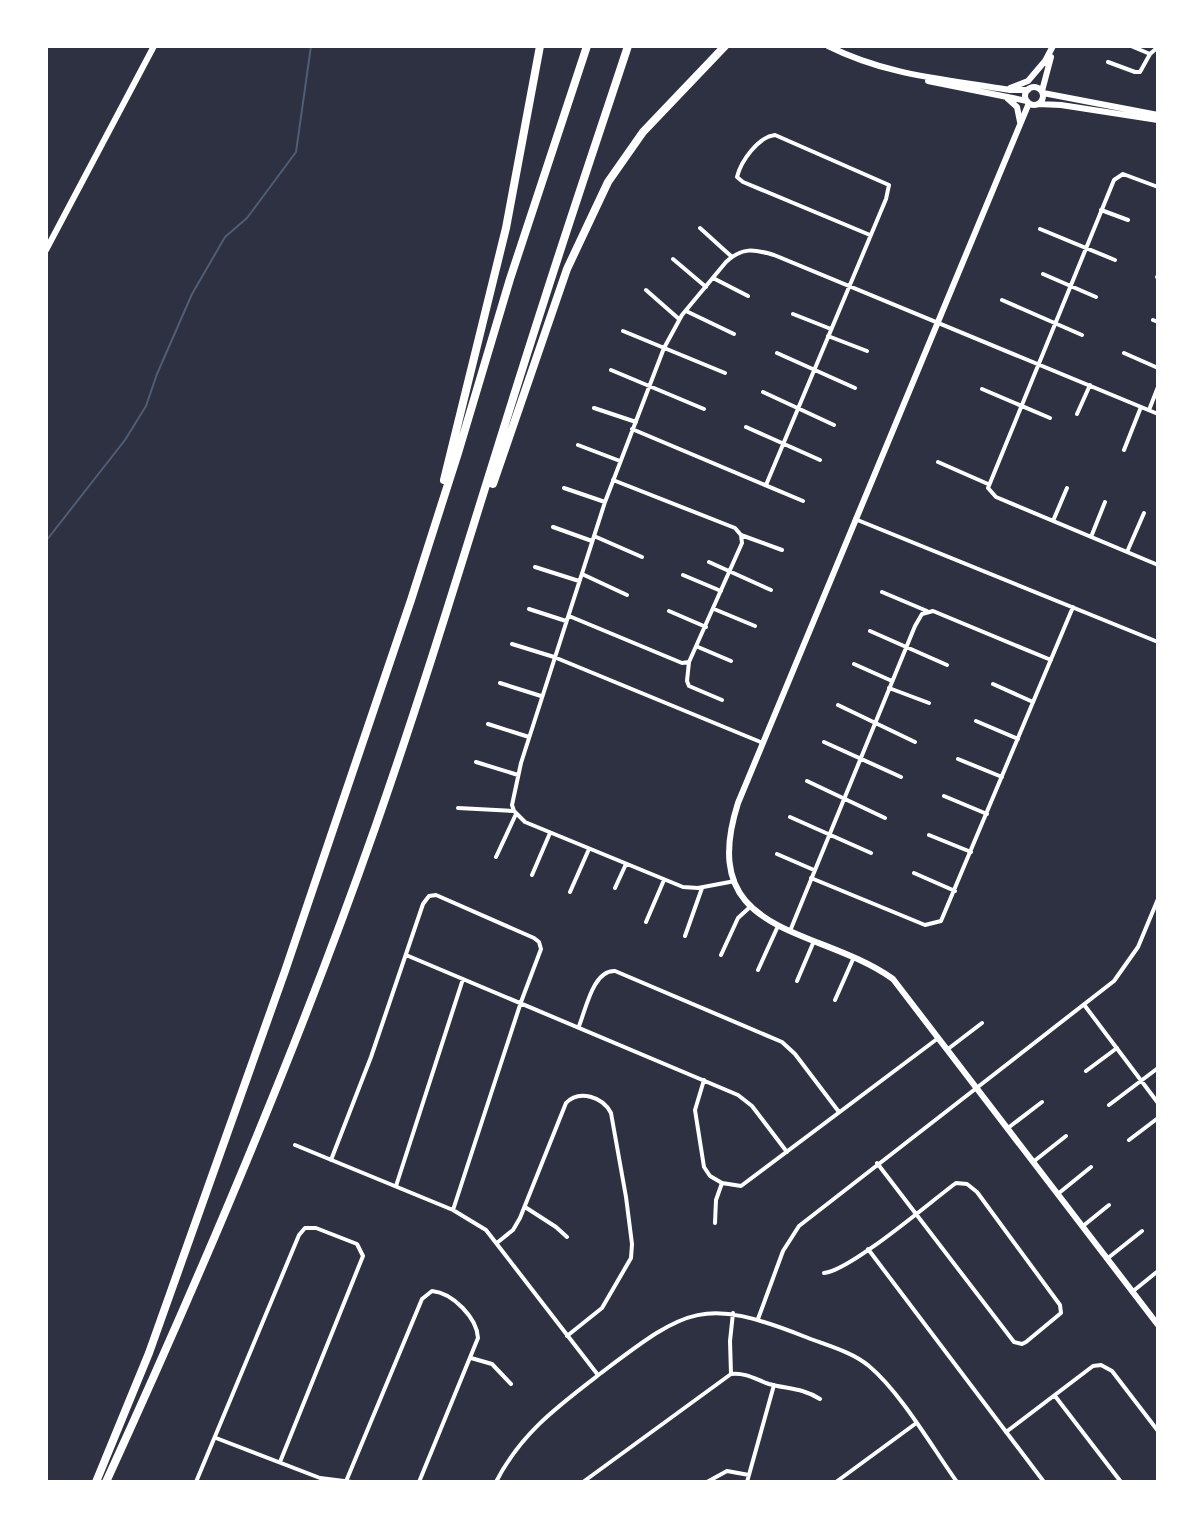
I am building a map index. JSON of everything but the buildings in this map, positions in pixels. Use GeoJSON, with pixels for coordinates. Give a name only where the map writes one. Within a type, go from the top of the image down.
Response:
{"type":"FeatureCollection","features":[{"type":"Feature","properties":{"kind":"highway"},"geometry":{"type":"LineString","coordinates":[[411,600],[503,243],[540,46]]}},
{"type":"Feature","properties":{"kind":"highway"},"geometry":{"type":"LineString","coordinates":[[96,1482],[149,1353],[235,1113],[411,600],[510,279],[587,46]]}},
{"type":"Feature","properties":{"kind":"highway"},"geometry":{"type":"LineString","coordinates":[[444,625],[548,288],[628,46]]}},
{"type":"Feature","properties":{"kind":"highway"},"geometry":{"type":"LineString","coordinates":[[106,1482],[316,989],[374,830],[567,269],[584,229],[608,182],[643,132],[725,46]]}},
{"type":"Feature","properties":{"kind":"street"},"geometry":{"type":"LineString","coordinates":[[46,250],[154,46]]}},
{"type":"Feature","properties":{"kind":"street"},"geometry":{"type":"LineString","coordinates":[[828,46],[867,64],[1003,93],[1028,102],[1158,118]]}},
{"type":"Feature","properties":{"kind":"street"},"geometry":{"type":"LineString","coordinates":[[1053,46],[1030,88],[1020,127],[763,743],[731,825],[730,846],[735,881],[750,907],[763,919],[854,957],[893,979],[1158,1324]]}},
{"type":"Feature","properties":{"kind":"street"},"geometry":{"type":"LineString","coordinates":[[1038,104],[1043,98],[1053,46]]}},
{"type":"Feature","properties":{"kind":"street"},"geometry":{"type":"LineString","coordinates":[[1131,46],[1150,54]]}},
{"type":"Feature","properties":{"kind":"street"},"geometry":{"type":"LineString","coordinates":[[1108,62],[1140,72],[1150,54],[1158,47]]}},
{"type":"Feature","properties":{"kind":"street"},"geometry":{"type":"LineString","coordinates":[[1003,93],[1024,84],[1045,61]]}},
{"type":"Feature","properties":{"kind":"street"},"geometry":{"type":"LineString","coordinates":[[1003,93],[1030,88],[1158,118]]}},
{"type":"Feature","properties":{"kind":"street"},"geometry":{"type":"LineString","coordinates":[[1003,93],[1017,107],[1020,127]]}},
{"type":"Feature","properties":{"kind":"street"},"geometry":{"type":"LineString","coordinates":[[766,485],[886,199],[889,185],[771,134],[761,141],[738,172],[737,177],[743,182],[870,235]]}},
{"type":"Feature","properties":{"kind":"street"},"geometry":{"type":"LineString","coordinates":[[1158,187],[1129,175],[1118,176],[1101,210],[988,484],[989,492],[996,497],[1158,565]]}},
{"type":"Feature","properties":{"kind":"street"},"geometry":{"type":"LineString","coordinates":[[1101,210],[1128,220]]}},
{"type":"Feature","properties":{"kind":"street"},"geometry":{"type":"LineString","coordinates":[[700,228],[732,257]]}},
{"type":"Feature","properties":{"kind":"street"},"geometry":{"type":"LineString","coordinates":[[1040,229],[1115,260]]}},
{"type":"Feature","properties":{"kind":"street"},"geometry":{"type":"LineString","coordinates":[[735,881],[702,888],[683,887],[664,880],[525,822],[515,812],[512,798],[541,696],[605,502],[664,348],[679,319],[732,257],[741,250],[757,250],[1038,362],[1158,414]]}},
{"type":"Feature","properties":{"kind":"street"},"geometry":{"type":"LineString","coordinates":[[673,259],[706,287]]}},
{"type":"Feature","properties":{"kind":"street"},"geometry":{"type":"LineString","coordinates":[[1043,274],[1096,297]]}},
{"type":"Feature","properties":{"kind":"street"},"geometry":{"type":"LineString","coordinates":[[713,278],[748,296]]}},
{"type":"Feature","properties":{"kind":"street"},"geometry":{"type":"LineString","coordinates":[[646,290],[679,319]]}},
{"type":"Feature","properties":{"kind":"street"},"geometry":{"type":"LineString","coordinates":[[1002,300],[1082,335]]}},
{"type":"Feature","properties":{"kind":"street"},"geometry":{"type":"LineString","coordinates":[[686,311],[734,334]]}},
{"type":"Feature","properties":{"kind":"street"},"geometry":{"type":"LineString","coordinates":[[793,314],[831,329]]}},
{"type":"Feature","properties":{"kind":"street"},"geometry":{"type":"LineString","coordinates":[[623,331],[725,373]]}},
{"type":"Feature","properties":{"kind":"street"},"geometry":{"type":"LineString","coordinates":[[828,336],[867,351]]}},
{"type":"Feature","properties":{"kind":"street"},"geometry":{"type":"LineString","coordinates":[[777,353],[855,388]]}},
{"type":"Feature","properties":{"kind":"street"},"geometry":{"type":"LineString","coordinates":[[1124,353],[1158,368]]}},
{"type":"Feature","properties":{"kind":"street"},"geometry":{"type":"LineString","coordinates":[[611,370],[704,409]]}},
{"type":"Feature","properties":{"kind":"street"},"geometry":{"type":"LineString","coordinates":[[1077,414],[1090,385]]}},
{"type":"Feature","properties":{"kind":"street"},"geometry":{"type":"LineString","coordinates":[[1149,410],[1158,387]]}},
{"type":"Feature","properties":{"kind":"street"},"geometry":{"type":"LineString","coordinates":[[982,389],[1050,418]]}},
{"type":"Feature","properties":{"kind":"street"},"geometry":{"type":"LineString","coordinates":[[763,392],[834,425]]}},
{"type":"Feature","properties":{"kind":"street"},"geometry":{"type":"LineString","coordinates":[[1124,450],[1141,407]]}},
{"type":"Feature","properties":{"kind":"street"},"geometry":{"type":"LineString","coordinates":[[594,408],[636,422]]}},
{"type":"Feature","properties":{"kind":"street"},"geometry":{"type":"LineString","coordinates":[[746,427],[820,460]]}},
{"type":"Feature","properties":{"kind":"street"},"geometry":{"type":"LineString","coordinates":[[632,429],[803,501]]}},
{"type":"Feature","properties":{"kind":"street"},"geometry":{"type":"LineString","coordinates":[[578,445],[620,461]]}},
{"type":"Feature","properties":{"kind":"street"},"geometry":{"type":"LineString","coordinates":[[938,462],[988,484]]}},
{"type":"Feature","properties":{"kind":"street"},"geometry":{"type":"LineString","coordinates":[[613,480],[782,550]]}},
{"type":"Feature","properties":{"kind":"street"},"geometry":{"type":"LineString","coordinates":[[564,488],[605,502]]}},
{"type":"Feature","properties":{"kind":"street"},"geometry":{"type":"LineString","coordinates":[[1053,521],[1067,488]]}},
{"type":"Feature","properties":{"kind":"street"},"geometry":{"type":"LineString","coordinates":[[1091,537],[1105,502]]}},
{"type":"Feature","properties":{"kind":"street"},"geometry":{"type":"LineString","coordinates":[[1127,552],[1144,513]]}},
{"type":"Feature","properties":{"kind":"street"},"geometry":{"type":"LineString","coordinates":[[855,519],[1158,642]]}},
{"type":"Feature","properties":{"kind":"street"},"geometry":{"type":"LineString","coordinates":[[553,527],[642,557]]}},
{"type":"Feature","properties":{"kind":"street"},"geometry":{"type":"LineString","coordinates":[[722,700],[689,686],[689,662],[742,543],[741,535]]}},
{"type":"Feature","properties":{"kind":"street"},"geometry":{"type":"LineString","coordinates":[[709,562],[771,590]]}},
{"type":"Feature","properties":{"kind":"street"},"geometry":{"type":"LineString","coordinates":[[535,567],[579,581]]}},
{"type":"Feature","properties":{"kind":"street"},"geometry":{"type":"LineString","coordinates":[[582,574],[627,595]]}},
{"type":"Feature","properties":{"kind":"street"},"geometry":{"type":"LineString","coordinates":[[683,575],[721,591]]}},
{"type":"Feature","properties":{"kind":"street"},"geometry":{"type":"LineString","coordinates":[[882,592],[1051,660]]}},
{"type":"Feature","properties":{"kind":"street"},"geometry":{"type":"LineString","coordinates":[[811,878],[925,925],[936,924],[944,918],[1073,607]]}},
{"type":"Feature","properties":{"kind":"street"},"geometry":{"type":"LineString","coordinates":[[529,609],[567,618],[682,663],[689,662]]}},
{"type":"Feature","properties":{"kind":"street"},"geometry":{"type":"LineString","coordinates":[[714,609],[755,626]]}},
{"type":"Feature","properties":{"kind":"street"},"geometry":{"type":"LineString","coordinates":[[669,611],[706,627]]}},
{"type":"Feature","properties":{"kind":"street"},"geometry":{"type":"LineString","coordinates":[[790,931],[918,619],[927,611]]}},
{"type":"Feature","properties":{"kind":"street"},"geometry":{"type":"LineString","coordinates":[[870,631],[947,665]]}},
{"type":"Feature","properties":{"kind":"street"},"geometry":{"type":"LineString","coordinates":[[512,644],[554,657],[763,743]]}},
{"type":"Feature","properties":{"kind":"street"},"geometry":{"type":"LineString","coordinates":[[698,647],[731,661]]}},
{"type":"Feature","properties":{"kind":"street"},"geometry":{"type":"LineString","coordinates":[[854,664],[892,681]]}},
{"type":"Feature","properties":{"kind":"street"},"geometry":{"type":"LineString","coordinates":[[500,683],[541,696]]}},
{"type":"Feature","properties":{"kind":"street"},"geometry":{"type":"LineString","coordinates":[[993,684],[1033,702]]}},
{"type":"Feature","properties":{"kind":"street"},"geometry":{"type":"LineString","coordinates":[[889,688],[929,703]]}},
{"type":"Feature","properties":{"kind":"street"},"geometry":{"type":"LineString","coordinates":[[838,705],[915,742]]}},
{"type":"Feature","properties":{"kind":"street"},"geometry":{"type":"LineString","coordinates":[[976,721],[1018,739]]}},
{"type":"Feature","properties":{"kind":"street"},"geometry":{"type":"LineString","coordinates":[[488,724],[529,737]]}},
{"type":"Feature","properties":{"kind":"street"},"geometry":{"type":"LineString","coordinates":[[824,742],[901,777]]}},
{"type":"Feature","properties":{"kind":"street"},"geometry":{"type":"LineString","coordinates":[[958,759],[1002,777]]}},
{"type":"Feature","properties":{"kind":"street"},"geometry":{"type":"LineString","coordinates":[[476,762],[518,775]]}},
{"type":"Feature","properties":{"kind":"street"},"geometry":{"type":"LineString","coordinates":[[807,781],[885,818]]}},
{"type":"Feature","properties":{"kind":"street"},"geometry":{"type":"LineString","coordinates":[[944,796],[987,814]]}},
{"type":"Feature","properties":{"kind":"street"},"geometry":{"type":"LineString","coordinates":[[458,808],[515,812]]}},
{"type":"Feature","properties":{"kind":"street"},"geometry":{"type":"LineString","coordinates":[[496,857],[515,812]]}},
{"type":"Feature","properties":{"kind":"street"},"geometry":{"type":"LineString","coordinates":[[790,817],[871,853]]}},
{"type":"Feature","properties":{"kind":"street"},"geometry":{"type":"LineString","coordinates":[[532,875],[550,833]]}},
{"type":"Feature","properties":{"kind":"street"},"geometry":{"type":"LineString","coordinates":[[929,835],[971,852]]}},
{"type":"Feature","properties":{"kind":"street"},"geometry":{"type":"LineString","coordinates":[[570,892],[589,849]]}},
{"type":"Feature","properties":{"kind":"street"},"geometry":{"type":"LineString","coordinates":[[777,854],[814,870]]}},
{"type":"Feature","properties":{"kind":"street"},"geometry":{"type":"LineString","coordinates":[[615,888],[626,864]]}},
{"type":"Feature","properties":{"kind":"street"},"geometry":{"type":"LineString","coordinates":[[914,873],[955,891]]}},
{"type":"Feature","properties":{"kind":"street"},"geometry":{"type":"LineString","coordinates":[[646,922],[664,880]]}},
{"type":"Feature","properties":{"kind":"street"},"geometry":{"type":"LineString","coordinates":[[685,936],[702,888]]}},
{"type":"Feature","properties":{"kind":"street"},"geometry":{"type":"LineString","coordinates":[[331,1160],[371,1057],[423,904],[429,896],[436,895],[539,942],[540,954],[521,1002],[453,1210]]}},
{"type":"Feature","properties":{"kind":"street"},"geometry":{"type":"LineString","coordinates":[[758,1319],[783,1251],[799,1226],[1114,981],[1131,960],[1158,899]]}},
{"type":"Feature","properties":{"kind":"street"},"geometry":{"type":"LineString","coordinates":[[721,955],[738,918],[750,907]]}},
{"type":"Feature","properties":{"kind":"street"},"geometry":{"type":"LineString","coordinates":[[758,970],[778,926]]}},
{"type":"Feature","properties":{"kind":"street"},"geometry":{"type":"LineString","coordinates":[[797,981],[814,941]]}},
{"type":"Feature","properties":{"kind":"street"},"geometry":{"type":"LineString","coordinates":[[406,955],[743,1097],[787,1152]]}},
{"type":"Feature","properties":{"kind":"street"},"geometry":{"type":"LineString","coordinates":[[835,1000],[854,957]]}},
{"type":"Feature","properties":{"kind":"street"},"geometry":{"type":"LineString","coordinates":[[579,1026],[599,978],[606,972],[615,971],[782,1042],[795,1054],[839,1112]]}},
{"type":"Feature","properties":{"kind":"street"},"geometry":{"type":"LineString","coordinates":[[396,1186],[464,979]]}},
{"type":"Feature","properties":{"kind":"street"},"geometry":{"type":"LineString","coordinates":[[1085,1006],[1158,1103]]}},
{"type":"Feature","properties":{"kind":"street"},"geometry":{"type":"LineString","coordinates":[[948,1049],[982,1023]]}},
{"type":"Feature","properties":{"kind":"street"},"geometry":{"type":"LineString","coordinates":[[704,1080],[696,1104],[696,1118],[704,1167],[710,1176],[722,1183],[741,1186],[939,1038]]}},
{"type":"Feature","properties":{"kind":"street"},"geometry":{"type":"LineString","coordinates":[[1086,1071],[1117,1048]]}},
{"type":"Feature","properties":{"kind":"street"},"geometry":{"type":"LineString","coordinates":[[1109,1105],[1158,1068]]}},
{"type":"Feature","properties":{"kind":"street"},"geometry":{"type":"LineString","coordinates":[[498,1242],[513,1230],[525,1207],[566,1103],[575,1095],[582,1095],[606,1105],[611,1113],[626,1197],[631,1258],[602,1308],[567,1336]]}},
{"type":"Feature","properties":{"kind":"street"},"geometry":{"type":"LineString","coordinates":[[1008,1128],[1042,1102]]}},
{"type":"Feature","properties":{"kind":"street"},"geometry":{"type":"LineString","coordinates":[[1129,1140],[1158,1118]]}},
{"type":"Feature","properties":{"kind":"street"},"geometry":{"type":"LineString","coordinates":[[1033,1162],[1066,1136]]}},
{"type":"Feature","properties":{"kind":"street"},"geometry":{"type":"LineString","coordinates":[[295,1145],[453,1210],[479,1225],[498,1242],[598,1375]]}},
{"type":"Feature","properties":{"kind":"street"},"geometry":{"type":"LineString","coordinates":[[824,1273],[841,1268],[868,1249],[916,1213],[956,1183],[967,1184],[977,1192],[1062,1309],[1058,1317],[1026,1342],[1018,1344],[1011,1338],[916,1213],[877,1163]]}},
{"type":"Feature","properties":{"kind":"street"},"geometry":{"type":"LineString","coordinates":[[1057,1194],[1091,1167]]}},
{"type":"Feature","properties":{"kind":"street"},"geometry":{"type":"LineString","coordinates":[[715,1223],[716,1200],[722,1183]]}},
{"type":"Feature","properties":{"kind":"street"},"geometry":{"type":"LineString","coordinates":[[1081,1227],[1109,1205]]}},
{"type":"Feature","properties":{"kind":"street"},"geometry":{"type":"LineString","coordinates":[[525,1207],[567,1237]]}},
{"type":"Feature","properties":{"kind":"street"},"geometry":{"type":"LineString","coordinates":[[196,1482],[302,1231],[316,1228],[352,1241],[363,1253],[280,1462]]}},
{"type":"Feature","properties":{"kind":"street"},"geometry":{"type":"LineString","coordinates":[[1106,1259],[1142,1231]]}},
{"type":"Feature","properties":{"kind":"street"},"geometry":{"type":"LineString","coordinates":[[868,1249],[1044,1482]]}},
{"type":"Feature","properties":{"kind":"street"},"geometry":{"type":"LineString","coordinates":[[1132,1292],[1158,1271]]}},
{"type":"Feature","properties":{"kind":"street"},"geometry":{"type":"LineString","coordinates":[[216,1438],[320,1478],[350,1481],[427,1293],[441,1292],[472,1320],[478,1329],[478,1338],[419,1482]]}},
{"type":"Feature","properties":{"kind":"street"},"geometry":{"type":"LineString","coordinates":[[731,1374],[733,1313]]}},
{"type":"Feature","properties":{"kind":"street"},"geometry":{"type":"LineString","coordinates":[[496,1482],[527,1434],[598,1375],[667,1326],[699,1314],[733,1313],[758,1319],[859,1359],[880,1377],[957,1482]]}},
{"type":"Feature","properties":{"kind":"street"},"geometry":{"type":"LineString","coordinates":[[471,1358],[492,1364],[511,1384]]}},
{"type":"Feature","properties":{"kind":"street"},"geometry":{"type":"LineString","coordinates":[[1006,1432],[1093,1366],[1105,1366],[1112,1371],[1158,1431]]}},
{"type":"Feature","properties":{"kind":"street"},"geometry":{"type":"LineString","coordinates":[[583,1482],[731,1374],[741,1373],[774,1385],[788,1386],[820,1399]]}},
{"type":"Feature","properties":{"kind":"street"},"geometry":{"type":"LineString","coordinates":[[747,1482],[774,1385]]}},
{"type":"Feature","properties":{"kind":"street"},"geometry":{"type":"LineString","coordinates":[[1055,1396],[1121,1482]]}},
{"type":"Feature","properties":{"kind":"street"},"geometry":{"type":"LineString","coordinates":[[836,1482],[915,1424]]}},
{"type":"Feature","properties":{"kind":"street"},"geometry":{"type":"LineString","coordinates":[[707,1482],[727,1471],[749,1475]]}},
{"type":"Feature","properties":{"kind":"waterway"},"geometry":{"type":"LineString","coordinates":[[46,541],[125,440],[146,406],[192,294],[225,237],[247,218],[296,152],[311,46]]}}]}
